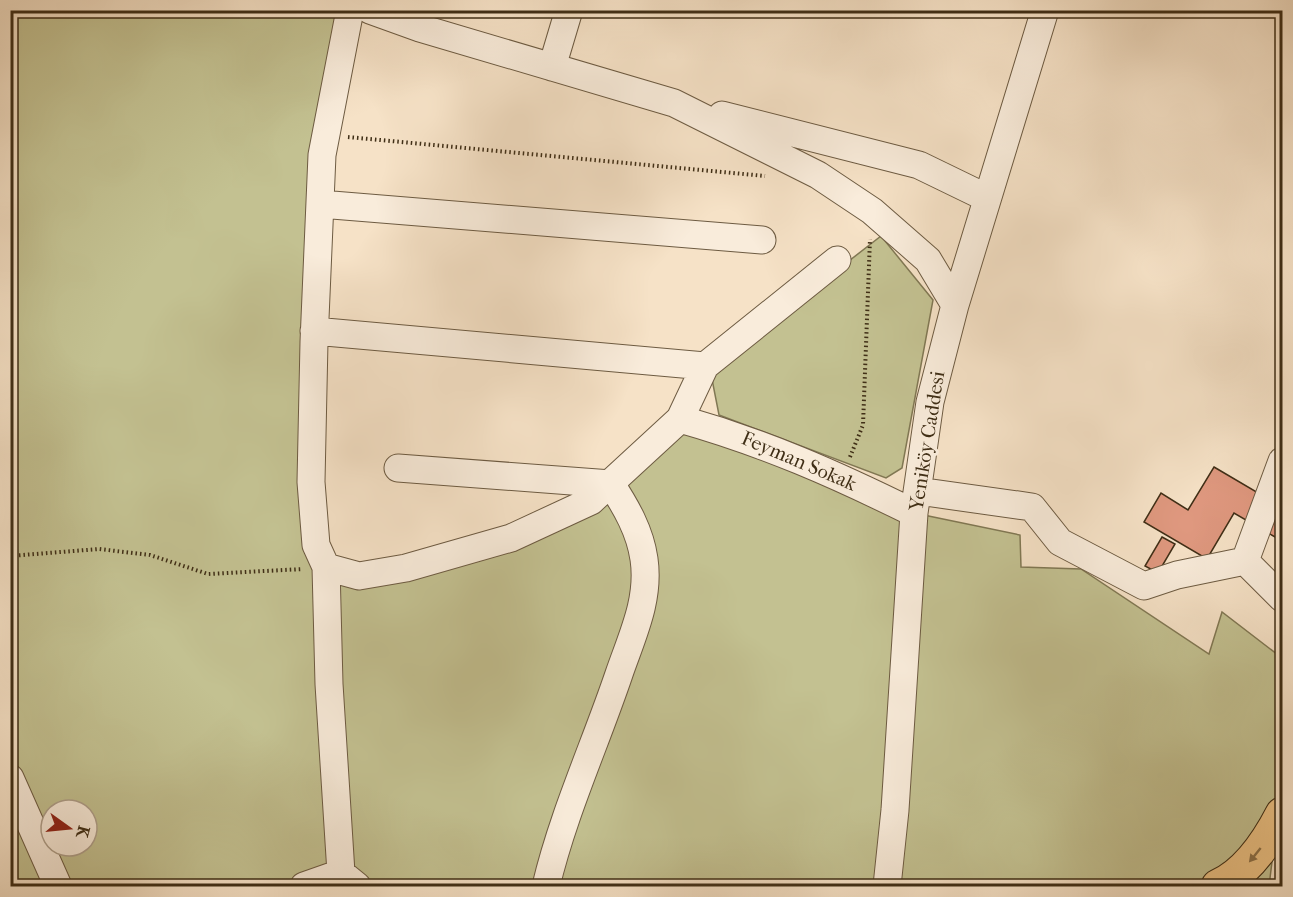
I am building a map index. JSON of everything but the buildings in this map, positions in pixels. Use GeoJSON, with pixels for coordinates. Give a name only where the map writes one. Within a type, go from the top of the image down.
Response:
{"type":"FeatureCollection","features":[{"type":"Feature","properties":{"kind":"highway"},"geometry":{"type":"LineString","coordinates":[[1218,886],[1247,865],[1271,836],[1282,814]]}},
{"type":"Feature","properties":{"kind":"street"},"geometry":{"type":"LineString","coordinates":[[304,886],[349,880],[329,684],[326,567],[316,545],[311,482],[314,331],[322,155],[350,10]]}},
{"type":"Feature","properties":{"kind":"street"},"geometry":{"type":"LineString","coordinates":[[370,10],[420,28],[674,103],[919,165],[987,198]]}},
{"type":"Feature","properties":{"kind":"street"},"geometry":{"type":"LineString","coordinates":[[552,67],[569,10]]}},
{"type":"Feature","properties":{"kind":"street","name":"Yeniköy Caddesi"},"geometry":{"type":"LineString","coordinates":[[887,886],[895,810],[916,502],[930,402],[954,305],[1045,10]]}},
{"type":"Feature","properties":{"kind":"street"},"geometry":{"type":"LineString","coordinates":[[674,103],[818,175],[872,212],[928,260],[954,305]]}},
{"type":"Feature","properties":{"kind":"street"},"geometry":{"type":"LineString","coordinates":[[320,204],[762,240]]}},
{"type":"Feature","properties":{"kind":"street"},"geometry":{"type":"LineString","coordinates":[[326,567],[359,576],[406,568],[512,538],[591,501],[680,419],[705,366],[837,260]]}},
{"type":"Feature","properties":{"kind":"street"},"geometry":{"type":"LineString","coordinates":[[314,331],[705,366]]}},
{"type":"Feature","properties":{"kind":"street","name":"Feyman Sokak"},"geometry":{"type":"LineString","coordinates":[[680,419],[743,437],[842,477],[916,502],[1032,507],[1060,542],[1144,586],[1245,561]]}},
{"type":"Feature","properties":{"kind":"street"},"geometry":{"type":"LineString","coordinates":[[1282,461],[1245,561],[1282,598]]}},
{"type":"Feature","properties":{"kind":"street"},"geometry":{"type":"LineString","coordinates":[[398,468],[611,484]]}},
{"type":"Feature","properties":{"kind":"street"},"geometry":{"type":"LineString","coordinates":[[546,886],[556,841],[594,748],[644,604],[644,559],[630,514],[611,484]]}},
{"type":"Feature","properties":{"kind":"street"},"geometry":{"type":"LineString","coordinates":[[10,778],[58,886]]}},
{"type":"Feature","properties":{"kind":"path"},"geometry":{"type":"LineString","coordinates":[[326,135],[771,177]]}},
{"type":"Feature","properties":{"kind":"path"},"geometry":{"type":"LineString","coordinates":[[842,477],[863,425],[870,235]]}},
{"type":"Feature","properties":{"kind":"path"},"geometry":{"type":"LineString","coordinates":[[10,556],[99,549],[150,555],[208,574],[326,567]]}},
{"type":"Feature","properties":{"kind":"shaded area"},"geometry":{"type":"Polygon","coordinates":[[[10,11],[350,11],[322,155],[316,545],[359,576],[591,501],[680,419],[914,513],[1020,535],[1021,567],[1081,569],[1209,654],[1222,612],[1282,658],[1282,814],[1218,886],[11,886],[10,11]]]}},
{"type":"Feature","properties":{"kind":"shaded area"},"geometry":{"type":"Polygon","coordinates":[[[881,236],[933,300],[902,468],[886,478],[719,415],[710,369],[881,236]]]}},
{"type":"Feature","properties":{"kind":"shaded area"},"geometry":{"type":"Polygon","coordinates":[[[1274,846],[1269,886],[1239,886],[1274,846]]]}}]}
